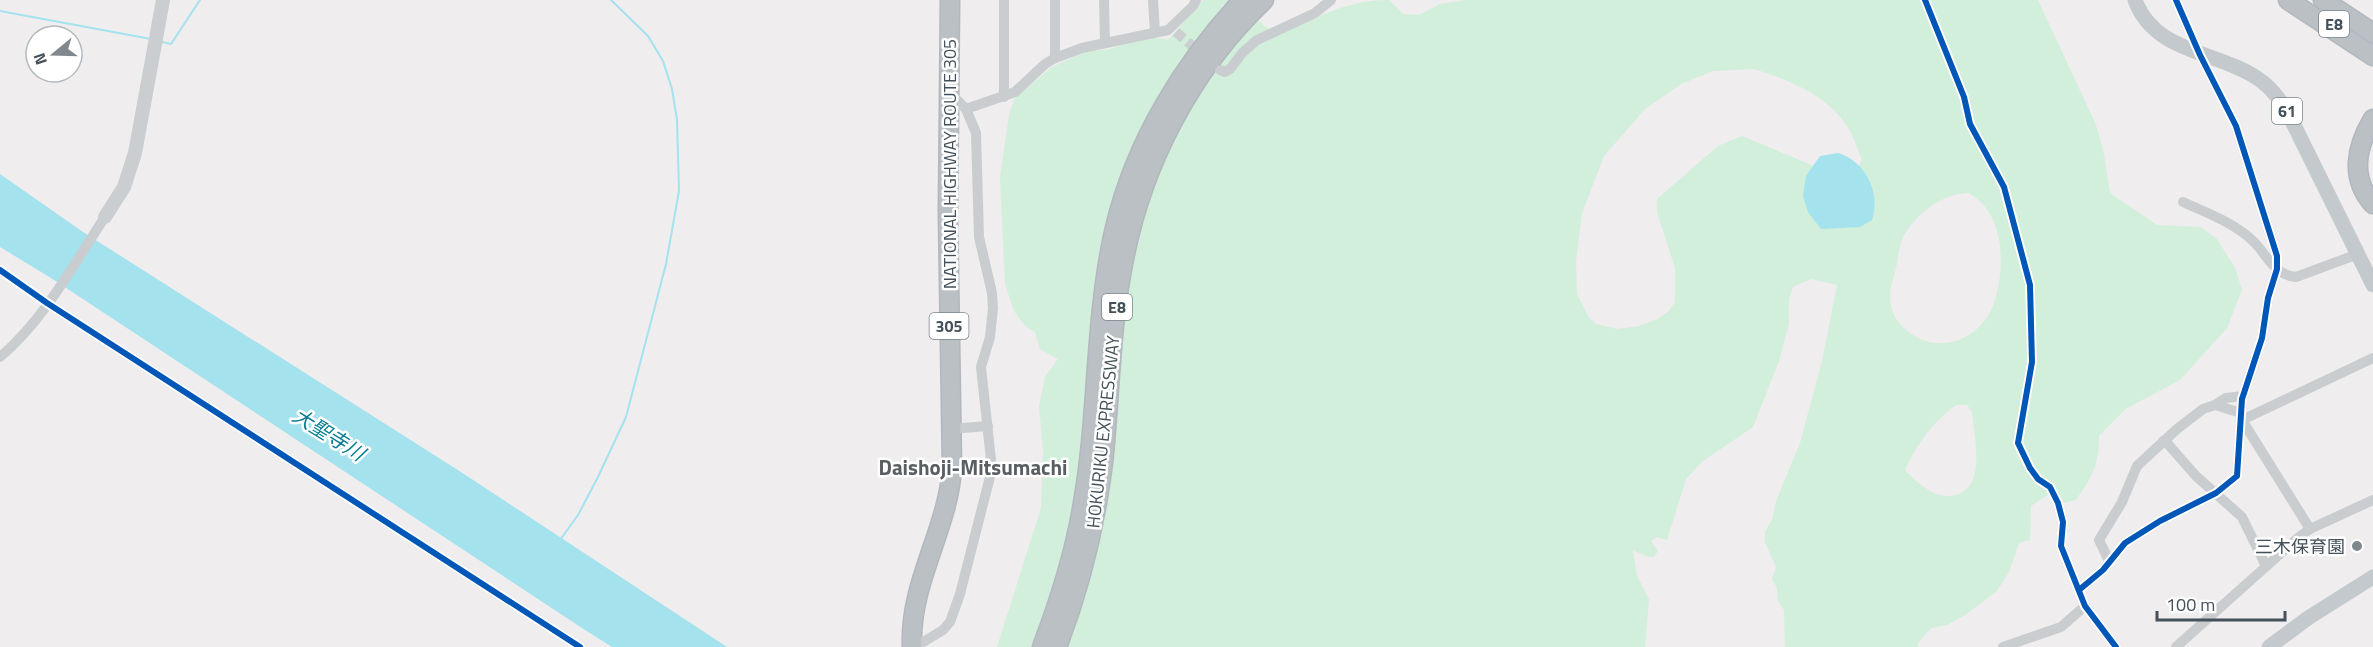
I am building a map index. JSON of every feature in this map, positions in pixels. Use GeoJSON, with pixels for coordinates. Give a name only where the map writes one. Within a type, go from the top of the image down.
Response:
{"type":"FeatureCollection","features":[{"type":"Feature","properties":{"kind":"highway","name":"NATIONAL HIGHWAY ROUTE 305"},"geometry":{"type":"LineString","coordinates":[[913,647],[917,593],[949,494],[952,468],[948,214],[950,0]]}},
{"type":"Feature","properties":{"kind":"highway","name":"HOKURIKU EXPRESSWAY"},"geometry":{"type":"LineString","coordinates":[[1042,647],[1066,576],[1084,502],[1102,305],[1116,226],[1143,148],[1172,93],[1206,43],[1243,0]]}},
{"type":"Feature","properties":{"kind":"highway","name":"HOKURIKU EXPRESSWAY"},"geometry":{"type":"LineString","coordinates":[[1057,647],[1081,579],[1091,540],[1103,461],[1112,345],[1122,265],[1142,192],[1169,129],[1200,76],[1238,27],[1264,0]]}},
{"type":"Feature","properties":{"kind":"highway"},"geometry":{"type":"LineString","coordinates":[[2288,0],[2373,56]]}},
{"type":"Feature","properties":{"kind":"highway","name":"E8"},"geometry":{"type":"LineString","coordinates":[[2294,0],[2373,50]]}},
{"type":"Feature","properties":{"kind":"highway","name":"E8"},"geometry":{"type":"LineString","coordinates":[[2323,0],[2373,33]]}},
{"type":"Feature","properties":{"kind":"highway"},"geometry":{"type":"LineString","coordinates":[[2373,119],[2364,137],[2357,162],[2361,187],[2373,204]]}},
{"type":"Feature","properties":{"kind":"highway"},"geometry":{"type":"LineString","coordinates":[[2373,138],[2367,168],[2373,187]]}},
{"type":"Feature","properties":{"kind":"main road","name":"61"},"geometry":{"type":"LineString","coordinates":[[2135,0],[2144,17],[2168,39],[2200,55],[2246,72],[2259,79],[2278,98],[2292,121],[2373,285]]}},
{"type":"Feature","properties":{"kind":"main road"},"geometry":{"type":"LineString","coordinates":[[2269,647],[2316,613],[2373,577]]}},
{"type":"Feature","properties":{"kind":"street"},"geometry":{"type":"LineString","coordinates":[[0,357],[16,344],[48,301],[124,187],[135,153],[163,0]]}},
{"type":"Feature","properties":{"kind":"street"},"geometry":{"type":"LineString","coordinates":[[1004,0],[1004,97]]}},
{"type":"Feature","properties":{"kind":"street"},"geometry":{"type":"LineString","coordinates":[[1054,0],[1055,58]]}},
{"type":"Feature","properties":{"kind":"street"},"geometry":{"type":"LineString","coordinates":[[1104,0],[1105,43]]}},
{"type":"Feature","properties":{"kind":"street"},"geometry":{"type":"LineString","coordinates":[[1153,0],[1155,32]]}},
{"type":"Feature","properties":{"kind":"street"},"geometry":{"type":"LineString","coordinates":[[966,109],[1015,92],[1045,64],[1055,58],[1105,43],[1174,29],[1196,0]]}},
{"type":"Feature","properties":{"kind":"street"},"geometry":{"type":"LineString","coordinates":[[1220,70],[1225,72],[1230,69],[1247,48],[1265,35],[1315,13],[1331,0]]}},
{"type":"Feature","properties":{"kind":"street"},"geometry":{"type":"LineString","coordinates":[[1925,0],[1964,97],[1970,124],[2004,188],[2031,285],[2032,362],[2018,443],[2030,468],[2038,479],[2050,487],[2058,503],[2063,522],[2061,546],[2085,606],[2116,647]]}},
{"type":"Feature","properties":{"kind":"street"},"geometry":{"type":"LineString","coordinates":[[2079,590],[2103,570],[2116,552],[2132,538],[2216,493],[2237,476],[2243,396],[2262,338],[2268,298],[2277,269],[2277,256],[2236,126],[2200,55],[2176,0]]}},
{"type":"Feature","properties":{"kind":"street"},"geometry":{"type":"LineString","coordinates":[[913,647],[943,630],[950,622],[960,594],[992,469],[981,367],[990,337],[993,308],[992,293],[979,237],[976,133],[966,109],[950,93]]}},
{"type":"Feature","properties":{"kind":"street"},"geometry":{"type":"LineString","coordinates":[[2183,202],[2218,218],[2245,234],[2286,276],[2296,277],[2358,254]]}},
{"type":"Feature","properties":{"kind":"street"},"geometry":{"type":"LineString","coordinates":[[48,301],[580,647]]}},
{"type":"Feature","properties":{"kind":"street"},"geometry":{"type":"LineString","coordinates":[[2242,417],[2373,358]]}},
{"type":"Feature","properties":{"kind":"street"},"geometry":{"type":"LineString","coordinates":[[2109,561],[2098,540],[2122,501],[2137,466],[2190,417],[2226,398],[2243,396]]}},
{"type":"Feature","properties":{"kind":"street"},"geometry":{"type":"LineString","coordinates":[[2215,405],[2242,417],[2310,529]]}},
{"type":"Feature","properties":{"kind":"street"},"geometry":{"type":"LineString","coordinates":[[951,429],[988,426]]}},
{"type":"Feature","properties":{"kind":"street"},"geometry":{"type":"LineString","coordinates":[[2163,441],[2196,476],[2242,517],[2266,566]]}},
{"type":"Feature","properties":{"kind":"street"},"geometry":{"type":"LineString","coordinates":[[2176,647],[2310,529],[2373,500]]}},
{"type":"Feature","properties":{"kind":"street"},"geometry":{"type":"LineString","coordinates":[[2003,647],[2061,627],[2085,606]]}},
{"type":"Feature","properties":{"kind":"green space"},"geometry":{"type":"Polygon","coordinates":[[[1203,0],[1244,0],[1253,15],[1277,35],[1344,7],[1358,3],[1389,0],[1403,14],[1419,15],[1440,4],[1466,0],[2038,0],[2096,125],[2104,154],[2110,193],[2157,225],[2200,227],[2217,239],[2235,268],[2242,290],[2227,328],[2180,380],[2127,408],[2099,436],[2094,470],[2076,500],[2064,503],[2055,490],[2031,506],[2030,540],[2019,543],[2009,572],[1997,591],[1965,615],[1947,625],[1931,628],[1918,643],[1918,647],[1785,647],[1784,610],[1778,601],[1777,588],[1772,579],[1776,567],[1765,542],[1765,532],[1772,520],[1776,501],[1800,443],[1822,361],[1837,285],[1811,279],[1793,287],[1789,299],[1789,323],[1779,361],[1753,427],[1703,461],[1686,479],[1667,540],[1657,537],[1651,541],[1658,551],[1654,557],[1648,557],[1633,550],[1637,576],[1649,599],[1645,647],[997,647],[1041,508],[1043,451],[1039,406],[1045,377],[1058,359],[1040,349],[1035,332],[1026,327],[1014,311],[1005,284],[1000,177],[1009,115],[1015,98],[1052,67],[1085,52],[1110,49],[1149,36],[1168,40],[1203,0]],[[1754,69],[1713,71],[1681,84],[1645,109],[1604,156],[1582,213],[1576,261],[1577,294],[1588,316],[1596,324],[1617,329],[1639,326],[1658,319],[1669,311],[1675,302],[1675,268],[1657,212],[1657,199],[1718,146],[1742,136],[1826,171],[1856,170],[1862,160],[1854,138],[1828,105],[1805,90],[1754,69]],[[1968,193],[1958,194],[1930,207],[1908,229],[1903,237],[1891,288],[1891,307],[1901,325],[1922,340],[1935,343],[1959,340],[1980,326],[1994,303],[1998,289],[2001,257],[1996,227],[1980,202],[1968,193]],[[1957,405],[1926,434],[1905,470],[1930,491],[1948,496],[1961,493],[1969,486],[1974,476],[1976,463],[1972,411],[1967,405],[1957,405]]]}},
{"type":"Feature","properties":{"kind":"water"},"geometry":{"type":"Polygon","coordinates":[[[1838,153],[1856,163],[1868,179],[1874,199],[1872,220],[1860,227],[1821,229],[1808,212],[1803,196],[1806,176],[1820,156],[1838,153]]]}},
{"type":"Feature","properties":{"kind":"water","name":"大聖寺川"},"geometry":{"type":"Polygon","coordinates":[[[0,174],[83,232],[464,474],[727,647],[612,647],[582,628],[51,278],[0,247],[0,174]]]}},
{"type":"Feature","properties":{"kind":"waterway"},"geometry":{"type":"LineString","coordinates":[[162,42],[171,44],[200,0]]}},
{"type":"Feature","properties":{"kind":"waterway"},"geometry":{"type":"LineString","coordinates":[[560,540],[578,515],[626,417],[666,264],[679,191],[677,120],[672,89],[663,61],[648,36],[611,0]]}},
{"type":"Feature","properties":{"kind":"waterway"},"geometry":{"type":"LineString","coordinates":[[0,11],[151,39]]}},
{"type":"Feature","properties":{"kind":"tunnel"},"geometry":{"type":"LineString","coordinates":[[1176,32],[1204,56]]}},
{"type":"Feature","properties":{"kind":"cycle path"},"geometry":{"type":"LineString","coordinates":[[1925,0],[1964,97],[1970,124],[2004,187],[2030,285],[2032,362],[2018,443],[2030,468],[2038,479],[2050,487],[2058,503],[2063,522],[2061,546],[2085,606],[2116,647]]}},
{"type":"Feature","properties":{"kind":"cycle path"},"geometry":{"type":"LineString","coordinates":[[2079,590],[2103,570],[2125,543],[2160,521],[2216,493],[2237,476],[2242,399],[2262,338],[2268,298],[2277,269],[2277,256],[2236,126],[2200,55],[2176,0]]}},
{"type":"Feature","properties":{"kind":"cycle path"},"geometry":{"type":"LineString","coordinates":[[0,270],[47,303],[580,647]]}},
{"type":"Feature","properties":{"kind":"place","name":"三木保育園"},"geometry":{"type":"Point","coordinates":[2357,546]}},
{"type":"Feature","properties":{"kind":"district","name":"Daishoji-Mitsumachi"},"geometry":{"type":"Point","coordinates":[973,467]}}]}
